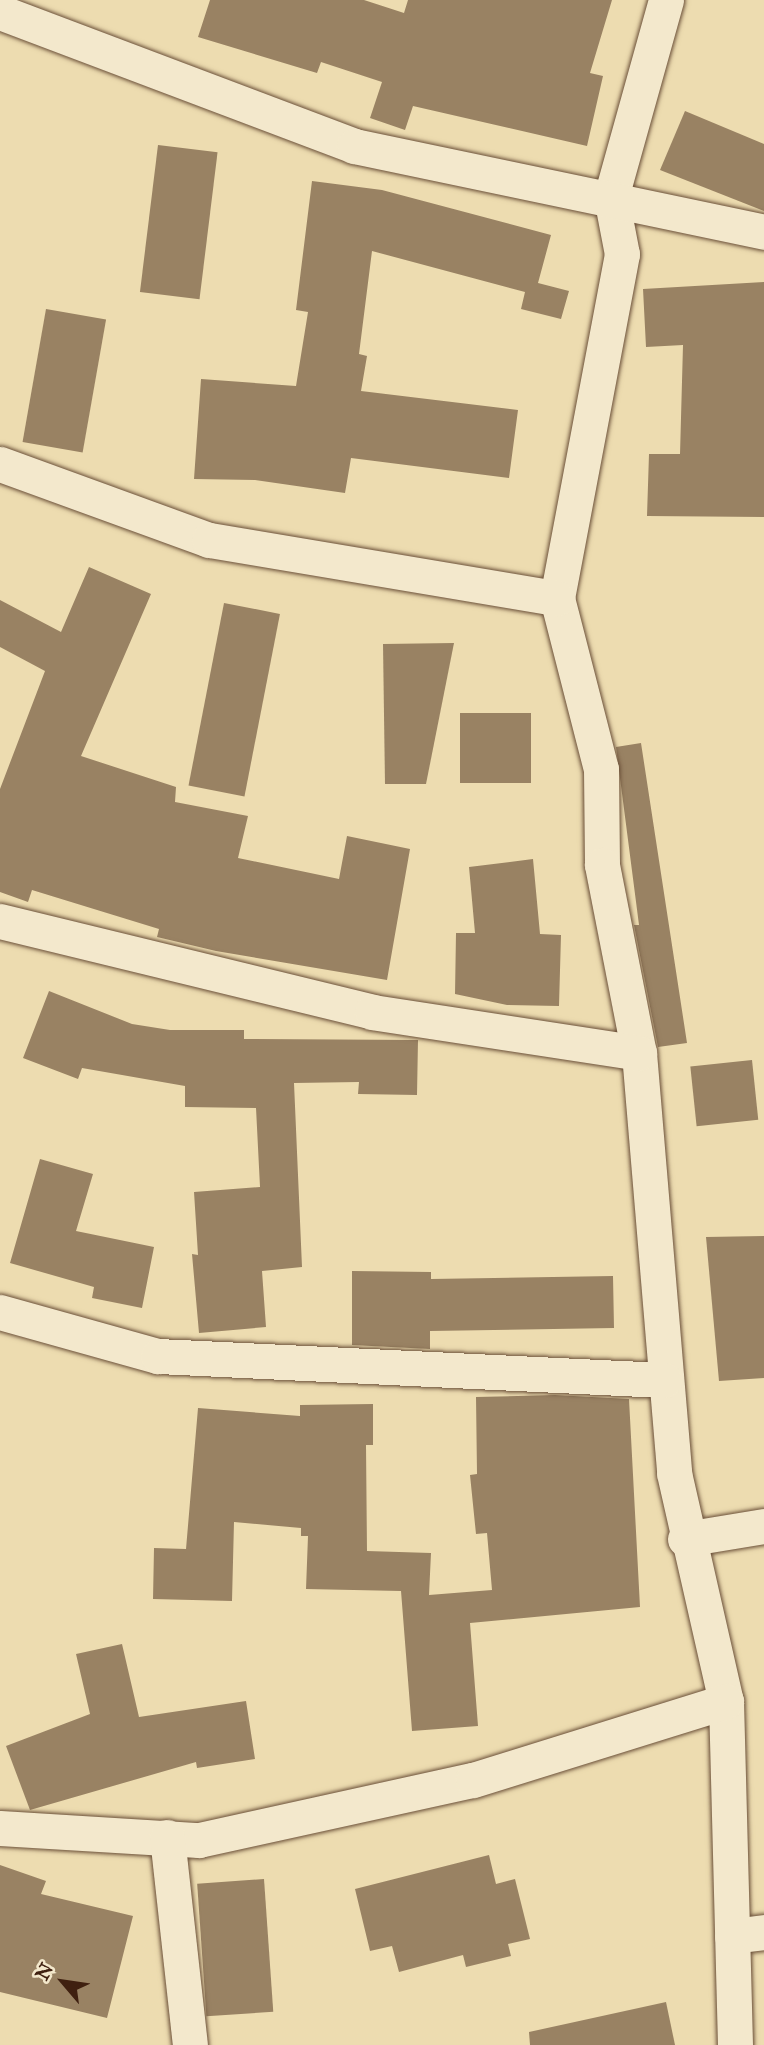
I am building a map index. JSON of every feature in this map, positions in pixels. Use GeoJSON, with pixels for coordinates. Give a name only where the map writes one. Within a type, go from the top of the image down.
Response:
{"type":"FeatureCollection","features":[{"type":"Feature","properties":{"kind":"street"},"geometry":{"type":"LineString","coordinates":[[666,0],[611,197],[622,254],[557,598],[601,769],[602,865],[639,1054],[664,1380],[685,1539],[726,1701],[748,1934],[735,2045]]}},
{"type":"Feature","properties":{"kind":"street"},"geometry":{"type":"LineString","coordinates":[[0,12],[354,146],[611,197],[764,232]]}},
{"type":"Feature","properties":{"kind":"street"},"geometry":{"type":"LineString","coordinates":[[0,464],[209,540],[557,598]]}},
{"type":"Feature","properties":{"kind":"street"},"geometry":{"type":"LineString","coordinates":[[0,921],[372,1012],[639,1054]]}},
{"type":"Feature","properties":{"kind":"street"},"geometry":{"type":"LineString","coordinates":[[0,1312],[158,1356],[664,1380]]}},
{"type":"Feature","properties":{"kind":"street"},"geometry":{"type":"LineString","coordinates":[[685,1539],[764,1525]]}},
{"type":"Feature","properties":{"kind":"street"},"geometry":{"type":"LineString","coordinates":[[0,1828],[199,1840],[472,1780],[726,1701]]}},
{"type":"Feature","properties":{"kind":"street"},"geometry":{"type":"LineString","coordinates":[[167,1837],[190,2045]]}},
{"type":"Feature","properties":{"kind":"building"},"geometry":{"type":"Polygon","coordinates":[[[210,0],[364,0],[404,13],[408,0],[612,0],[590,73],[603,76],[587,146],[413,106],[405,130],[370,118],[382,82],[321,62],[317,73],[198,37],[210,0]]]}},
{"type":"Feature","properties":{"kind":"building"},"geometry":{"type":"Polygon","coordinates":[[[685,111],[764,144],[764,211],[660,170],[685,111]]]}},
{"type":"Feature","properties":{"kind":"building"},"geometry":{"type":"Polygon","coordinates":[[[158,145],[218,152],[200,299],[140,292],[158,145]]]}},
{"type":"Feature","properties":{"kind":"building"},"geometry":{"type":"Polygon","coordinates":[[[312,181],[382,190],[551,235],[538,283],[569,291],[561,319],[521,309],[525,292],[372,251],[359,354],[367,356],[361,391],[518,410],[509,478],[351,458],[345,493],[255,480],[194,479],[201,379],[296,386],[308,312],[296,310],[312,181]]]}},
{"type":"Feature","properties":{"kind":"building"},"geometry":{"type":"Polygon","coordinates":[[[764,282],[764,517],[647,516],[649,454],[680,454],[683,345],[646,347],[643,289],[764,282]]]}},
{"type":"Feature","properties":{"kind":"building"},"geometry":{"type":"Polygon","coordinates":[[[46,309],[106,320],[83,453],[23,442],[46,309]]]}},
{"type":"Feature","properties":{"kind":"building"},"geometry":{"type":"Polygon","coordinates":[[[89,567],[151,594],[81,756],[176,787],[175,802],[248,816],[238,858],[339,879],[347,836],[410,849],[387,980],[216,951],[157,937],[159,929],[32,890],[28,902],[0,892],[0,789],[45,671],[0,647],[0,600],[61,632],[89,567]]]}},
{"type":"Feature","properties":{"kind":"building"},"geometry":{"type":"Polygon","coordinates":[[[224,603],[280,614],[244,796],[189,786],[224,603]]]}},
{"type":"Feature","properties":{"kind":"building"},"geometry":{"type":"Polygon","coordinates":[[[454,643],[426,784],[385,784],[383,644],[454,643]]]}},
{"type":"Feature","properties":{"kind":"building"},"geometry":{"type":"Polygon","coordinates":[[[460,713],[531,713],[531,783],[460,783],[460,713]]]}},
{"type":"Feature","properties":{"kind":"building"},"geometry":{"type":"Polygon","coordinates":[[[641,743],[687,1043],[658,1047],[634,925],[639,925],[616,747],[641,743]]]}},
{"type":"Feature","properties":{"kind":"building"},"geometry":{"type":"Polygon","coordinates":[[[533,859],[540,934],[561,935],[559,1006],[507,1005],[455,994],[456,933],[475,933],[469,867],[533,859]]]}},
{"type":"Feature","properties":{"kind":"building"},"geometry":{"type":"Polygon","coordinates":[[[49,991],[132,1024],[170,1030],[244,1030],[244,1039],[418,1040],[417,1095],[358,1094],[359,1082],[294,1083],[302,1267],[262,1271],[266,1327],[199,1333],[192,1254],[198,1255],[194,1192],[260,1187],[256,1108],[185,1107],[185,1086],[82,1068],[78,1079],[23,1058],[49,991]]]}},
{"type":"Feature","properties":{"kind":"building"},"geometry":{"type":"Polygon","coordinates":[[[752,1060],[758,1120],[697,1126],[690,1066],[752,1060]]]}},
{"type":"Feature","properties":{"kind":"building"},"geometry":{"type":"Polygon","coordinates":[[[40,1159],[93,1174],[76,1231],[154,1247],[142,1308],[92,1298],[94,1287],[10,1263],[40,1159]]]}},
{"type":"Feature","properties":{"kind":"building"},"geometry":{"type":"Polygon","coordinates":[[[764,1236],[764,1378],[719,1381],[706,1237],[764,1236]]]}},
{"type":"Feature","properties":{"kind":"building"},"geometry":{"type":"Polygon","coordinates":[[[352,1271],[431,1272],[431,1279],[613,1276],[614,1328],[430,1331],[430,1349],[352,1345],[352,1271]]]}},
{"type":"Feature","properties":{"kind":"building"},"geometry":{"type":"Polygon","coordinates":[[[555,1395],[629,1399],[640,1607],[470,1623],[478,1726],[412,1731],[401,1591],[306,1589],[308,1536],[301,1536],[301,1528],[234,1522],[232,1601],[153,1599],[154,1548],[186,1549],[198,1408],[300,1416],[300,1405],[373,1404],[373,1445],[366,1445],[367,1551],[431,1553],[429,1595],[492,1590],[487,1533],[476,1534],[470,1475],[477,1474],[476,1397],[555,1395]]]}},
{"type":"Feature","properties":{"kind":"building"},"geometry":{"type":"Polygon","coordinates":[[[122,1644],[139,1717],[246,1701],[255,1759],[197,1768],[196,1762],[30,1810],[6,1746],[90,1714],[76,1654],[122,1644]]]}},
{"type":"Feature","properties":{"kind":"building"},"geometry":{"type":"Polygon","coordinates":[[[489,1855],[496,1884],[515,1879],[530,1939],[508,1944],[511,1956],[466,1967],[463,1955],[399,1972],[392,1946],[370,1951],[355,1889],[489,1855]]]}},
{"type":"Feature","properties":{"kind":"building"},"geometry":{"type":"Polygon","coordinates":[[[0,1865],[46,1881],[41,1894],[133,1916],[107,2018],[0,1992],[0,1865]]]}},
{"type":"Feature","properties":{"kind":"building"},"geometry":{"type":"Polygon","coordinates":[[[264,1879],[273,2012],[206,2016],[197,1884],[264,1879]]]}},
{"type":"Feature","properties":{"kind":"building"},"geometry":{"type":"Polygon","coordinates":[[[666,2002],[675,2045],[530,2045],[529,2032],[666,2002]]]}}]}
